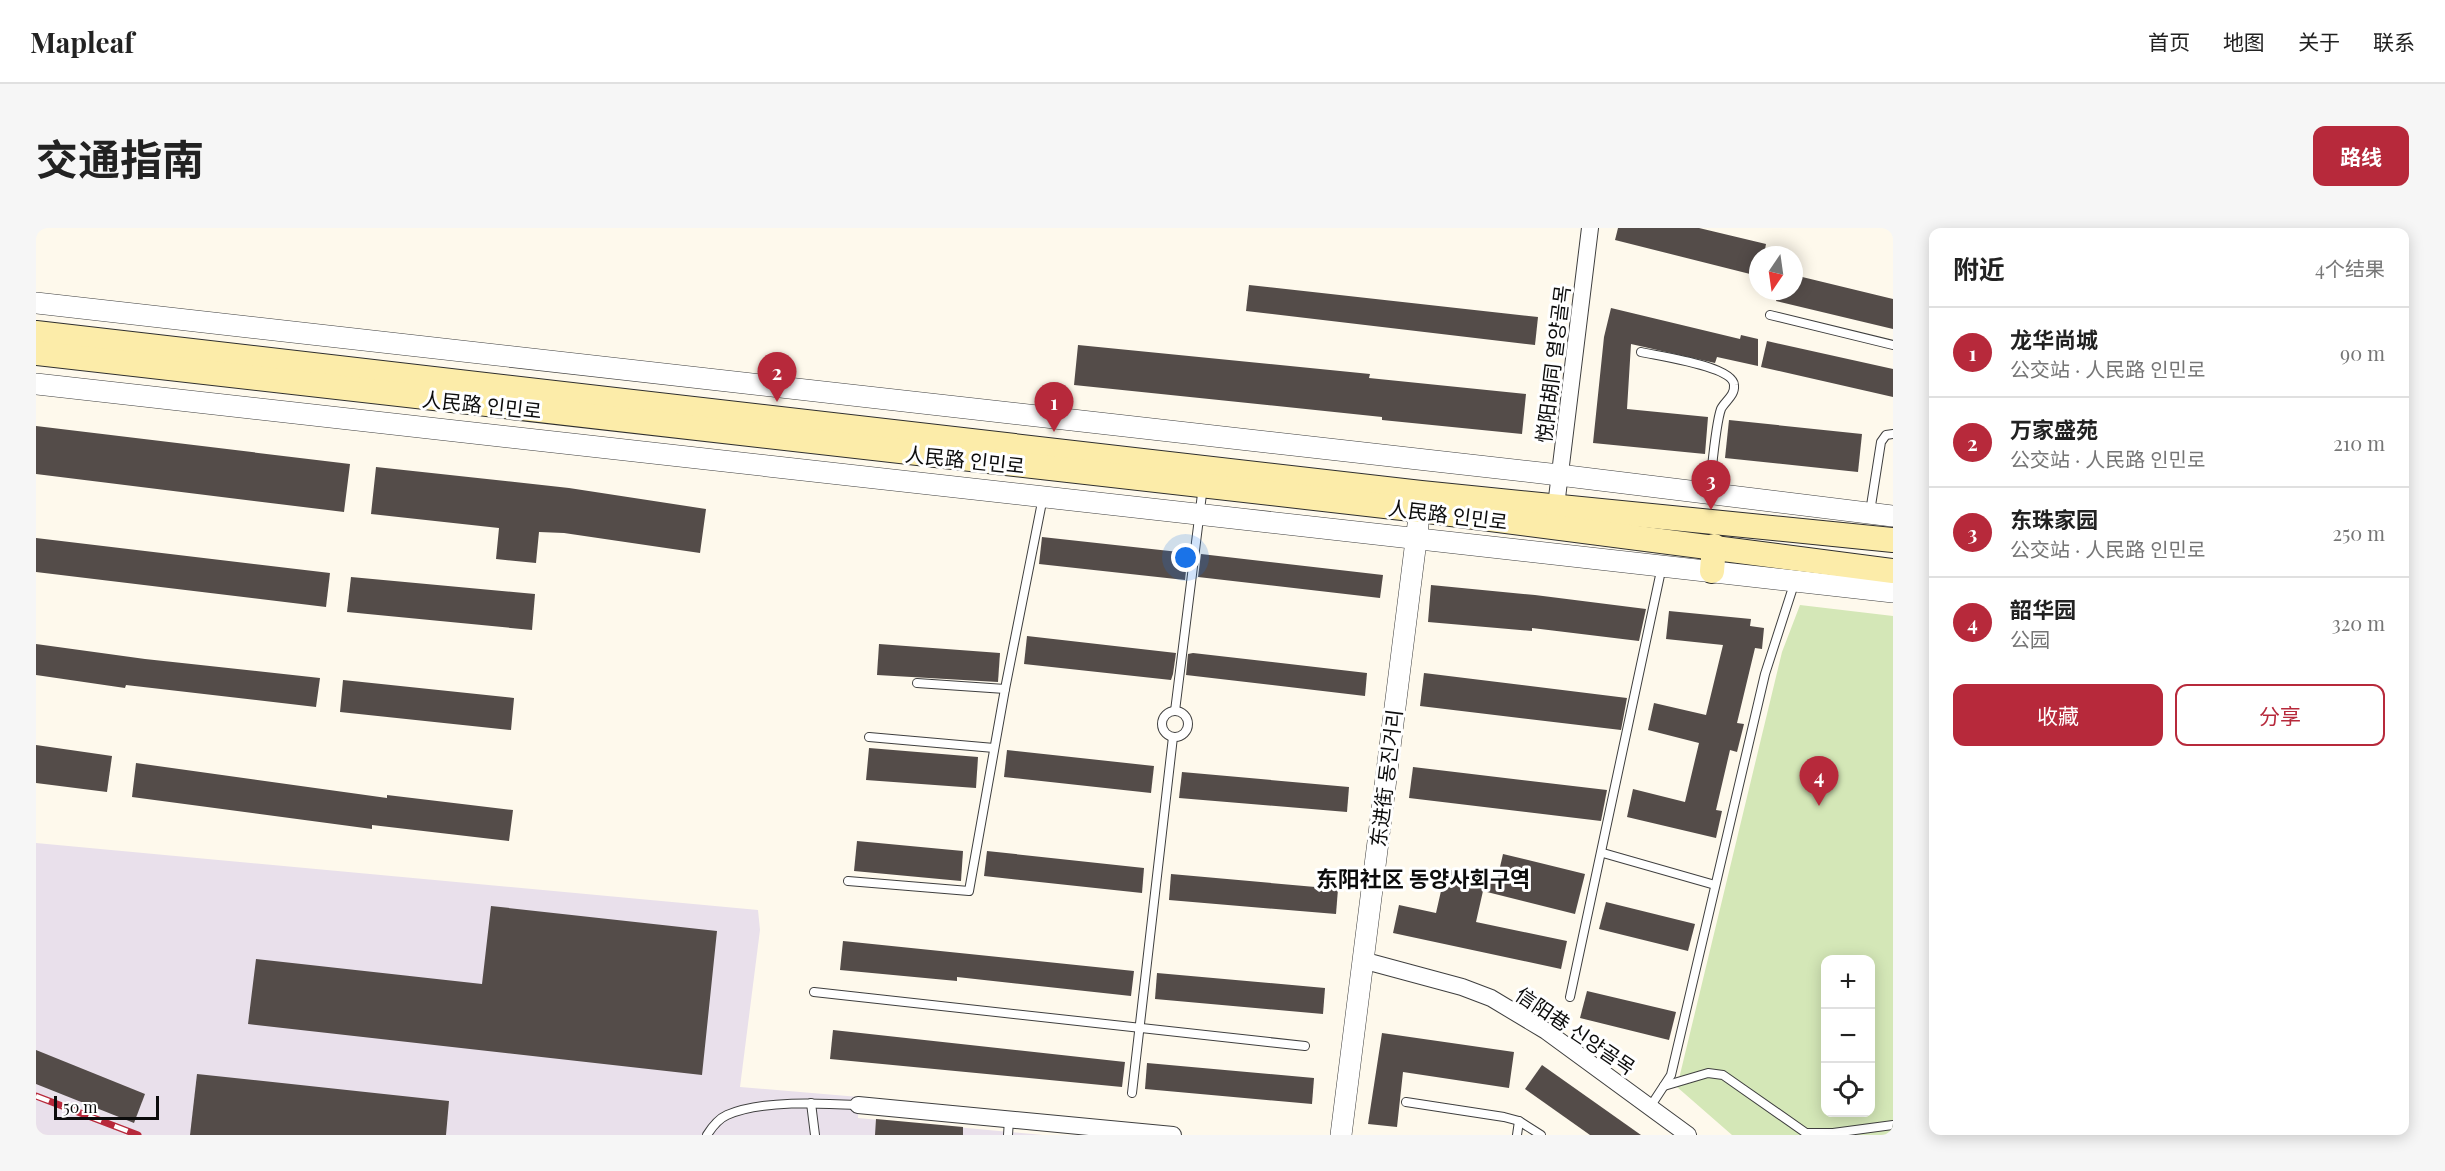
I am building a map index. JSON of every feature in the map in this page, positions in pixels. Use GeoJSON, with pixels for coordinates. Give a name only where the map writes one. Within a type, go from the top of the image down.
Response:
{"type":"FeatureCollection","features":[{"type":"Feature","properties":{"kind":"main road","name":"人民路 인민로"},"geometry":{"type":"LineString","coordinates":[[36,333],[1421,502],[1893,571]]}},
{"type":"Feature","properties":{"kind":"main road","name":"人民路 인민로"},"geometry":{"type":"LineString","coordinates":[[36,353],[1203,485],[1421,502],[1556,506],[1893,540]]}},
{"type":"Feature","properties":{"kind":"main road"},"geometry":{"type":"LineString","coordinates":[[1712,571],[1714,546]]}},
{"type":"Feature","properties":{"kind":"street","name":"悦阳胡同 열양골목"},"geometry":{"type":"LineString","coordinates":[[1556,506],[1590,228]]}},
{"type":"Feature","properties":{"kind":"street"},"geometry":{"type":"LineString","coordinates":[[36,303],[1559,475],[1893,516]]}},
{"type":"Feature","properties":{"kind":"street"},"geometry":{"type":"LineString","coordinates":[[36,384],[1893,592]]}},
{"type":"Feature","properties":{"kind":"street","name":"东进街 동진거리"},"geometry":{"type":"LineString","coordinates":[[1341,1135],[1421,502]]}},
{"type":"Feature","properties":{"kind":"street","name":"信阳巷 신양골목"},"geometry":{"type":"LineString","coordinates":[[1362,960],[1451,984],[1491,998],[1546,1031],[1650,1107],[1678,1132]]}},
{"type":"Feature","properties":{"kind":"street"},"geometry":{"type":"LineString","coordinates":[[858,1105],[1008,1127],[1173,1135]]}},
{"type":"Feature","properties":{"kind":"lane"},"geometry":{"type":"LineString","coordinates":[[1770,315],[1893,345]]}},
{"type":"Feature","properties":{"kind":"lane"},"geometry":{"type":"LineString","coordinates":[[1641,352],[1720,370],[1733,380],[1735,386],[1732,394],[1721,408],[1709,494]]}},
{"type":"Feature","properties":{"kind":"lane"},"geometry":{"type":"LineString","coordinates":[[1870,513],[1881,442],[1886,435],[1893,434]]}},
{"type":"Feature","properties":{"kind":"lane"},"geometry":{"type":"LineString","coordinates":[[1175,711],[1203,485]]}},
{"type":"Feature","properties":{"kind":"lane"},"geometry":{"type":"LineString","coordinates":[[848,881],[969,891],[1005,689],[1043,496]]}},
{"type":"Feature","properties":{"kind":"lane"},"geometry":{"type":"LineString","coordinates":[[1570,997],[1603,853],[1662,566]]}},
{"type":"Feature","properties":{"kind":"lane"},"geometry":{"type":"LineString","coordinates":[[1650,1107],[1671,1075],[1767,666],[1796,580]]}},
{"type":"Feature","properties":{"kind":"lane"},"geometry":{"type":"LineString","coordinates":[[917,682],[1005,689]]}},
{"type":"Feature","properties":{"kind":"lane"},"geometry":{"type":"LineString","coordinates":[[1175,711],[1186,717],[1188,725],[1181,736],[1173,737],[1165,733],[1161,721],[1166,713],[1175,711]]}},
{"type":"Feature","properties":{"kind":"lane"},"geometry":{"type":"LineString","coordinates":[[869,737],[994,748]]}},
{"type":"Feature","properties":{"kind":"lane"},"geometry":{"type":"LineString","coordinates":[[1132,1093],[1173,737]]}},
{"type":"Feature","properties":{"kind":"lane"},"geometry":{"type":"LineString","coordinates":[[1603,853],[1715,885]]}},
{"type":"Feature","properties":{"kind":"lane"},"geometry":{"type":"LineString","coordinates":[[814,992],[1305,1046]]}},
{"type":"Feature","properties":{"kind":"lane"},"geometry":{"type":"LineString","coordinates":[[1664,1086],[1708,1073],[1723,1075],[1806,1133],[1833,1133],[1893,1125]]}},
{"type":"Feature","properties":{"kind":"lane"},"geometry":{"type":"LineString","coordinates":[[1406,1102],[1519,1121],[1541,1135]]}},
{"type":"Feature","properties":{"kind":"lane"},"geometry":{"type":"LineString","coordinates":[[707,1135],[725,1116],[743,1111],[811,1103],[858,1105]]}},
{"type":"Feature","properties":{"kind":"lane"},"geometry":{"type":"LineString","coordinates":[[811,1103],[815,1135]]}},
{"type":"Feature","properties":{"kind":"lane"},"geometry":{"type":"LineString","coordinates":[[1517,1135],[1519,1121]]}},
{"type":"Feature","properties":{"kind":"shaded area"},"geometry":{"type":"Polygon","coordinates":[[[36,843],[758,910],[760,930],[740,1087],[859,1097],[858,1118],[1043,1135],[36,1135],[36,843]]]}},
{"type":"Feature","properties":{"kind":"green space"},"geometry":{"type":"Polygon","coordinates":[[[1800,605],[1893,616],[1893,1135],[1732,1135],[1677,1087],[1782,652],[1800,605]]]}},
{"type":"Feature","properties":{"kind":"building"},"geometry":{"type":"Polygon","coordinates":[[[1618,228],[1699,228],[1766,244],[1766,246],[1749,246],[1749,274],[1615,240],[1618,228]]]}},
{"type":"Feature","properties":{"kind":"building"},"geometry":{"type":"Polygon","coordinates":[[[1803,277],[1893,299],[1893,329],[1776,301],[1803,300],[1803,277]]]}},
{"type":"Feature","properties":{"kind":"building"},"geometry":{"type":"Polygon","coordinates":[[[1249,285],[1538,317],[1535,345],[1246,311],[1249,285]]]}},
{"type":"Feature","properties":{"kind":"building"},"geometry":{"type":"Polygon","coordinates":[[[1611,308],[1740,339],[1741,335],[1758,339],[1758,366],[1717,357],[1715,363],[1631,344],[1627,409],[1708,417],[1705,454],[1593,443],[1604,337],[1611,308]]]}},
{"type":"Feature","properties":{"kind":"building"},"geometry":{"type":"Polygon","coordinates":[[[1767,341],[1893,369],[1893,397],[1761,367],[1767,341]]]}},
{"type":"Feature","properties":{"kind":"building"},"geometry":{"type":"Polygon","coordinates":[[[1078,345],[1370,374],[1369,378],[1526,394],[1522,434],[1074,385],[1078,345]]]}},
{"type":"Feature","properties":{"kind":"building"},"geometry":{"type":"Polygon","coordinates":[[[1729,420],[1862,434],[1858,472],[1725,458],[1729,420]]]}},
{"type":"Feature","properties":{"kind":"building"},"geometry":{"type":"Polygon","coordinates":[[[36,426],[350,464],[344,512],[36,474],[36,426]]]}},
{"type":"Feature","properties":{"kind":"building"},"geometry":{"type":"Polygon","coordinates":[[[376,467],[569,488],[706,509],[700,553],[564,533],[539,532],[536,563],[496,559],[499,528],[371,514],[376,467]]]}},
{"type":"Feature","properties":{"kind":"building"},"geometry":{"type":"Polygon","coordinates":[[[1042,537],[1188,553],[1185,580],[1039,564],[1042,537]]]}},
{"type":"Feature","properties":{"kind":"building"},"geometry":{"type":"Polygon","coordinates":[[[36,538],[330,573],[326,607],[36,572],[36,538]]]}},
{"type":"Feature","properties":{"kind":"building"},"geometry":{"type":"Polygon","coordinates":[[[1201,554],[1383,575],[1380,598],[1198,577],[1201,554]]]}},
{"type":"Feature","properties":{"kind":"building"},"geometry":{"type":"Polygon","coordinates":[[[351,577],[535,594],[532,630],[347,612],[351,577]]]}},
{"type":"Feature","properties":{"kind":"building"},"geometry":{"type":"Polygon","coordinates":[[[1431,585],[1646,609],[1639,641],[1532,628],[1532,631],[1428,622],[1431,585]]]}},
{"type":"Feature","properties":{"kind":"building"},"geometry":{"type":"Polygon","coordinates":[[[1669,611],[1751,619],[1750,626],[1764,628],[1762,649],[1755,648],[1737,723],[1744,724],[1737,752],[1730,750],[1716,810],[1722,811],[1716,838],[1627,817],[1633,789],[1685,802],[1699,743],[1648,730],[1654,703],[1706,715],[1723,645],[1666,639],[1669,611]]]}},
{"type":"Feature","properties":{"kind":"building"},"geometry":{"type":"Polygon","coordinates":[[[1027,636],[1176,653],[1173,674],[1171,680],[1024,664],[1027,636]]]}},
{"type":"Feature","properties":{"kind":"building"},"geometry":{"type":"Polygon","coordinates":[[[36,644],[145,659],[320,678],[316,707],[126,685],[125,688],[36,675],[36,644]]]}},
{"type":"Feature","properties":{"kind":"building"},"geometry":{"type":"Polygon","coordinates":[[[879,644],[1000,653],[998,682],[877,675],[879,644]]]}},
{"type":"Feature","properties":{"kind":"building"},"geometry":{"type":"Polygon","coordinates":[[[1188,654],[1367,673],[1365,696],[1186,675],[1188,654]]]}},
{"type":"Feature","properties":{"kind":"building"},"geometry":{"type":"Polygon","coordinates":[[[1424,673],[1627,698],[1621,730],[1420,706],[1424,673]]]}},
{"type":"Feature","properties":{"kind":"building"},"geometry":{"type":"Polygon","coordinates":[[[343,680],[514,698],[511,730],[340,712],[343,680]]]}},
{"type":"Feature","properties":{"kind":"building"},"geometry":{"type":"Polygon","coordinates":[[[36,745],[112,756],[107,792],[36,783],[36,745]]]}},
{"type":"Feature","properties":{"kind":"building"},"geometry":{"type":"Polygon","coordinates":[[[869,748],[978,757],[976,788],[866,780],[869,748]]]}},
{"type":"Feature","properties":{"kind":"building"},"geometry":{"type":"Polygon","coordinates":[[[1007,750],[1154,766],[1151,793],[1004,777],[1007,750]]]}},
{"type":"Feature","properties":{"kind":"building"},"geometry":{"type":"Polygon","coordinates":[[[136,763],[387,798],[387,795],[513,810],[509,841],[372,825],[372,829],[132,797],[136,763]]]}},
{"type":"Feature","properties":{"kind":"building"},"geometry":{"type":"Polygon","coordinates":[[[1413,767],[1607,790],[1601,821],[1409,798],[1413,767]]]}},
{"type":"Feature","properties":{"kind":"building"},"geometry":{"type":"Polygon","coordinates":[[[1182,772],[1349,787],[1347,812],[1179,798],[1182,772]]]}},
{"type":"Feature","properties":{"kind":"building"},"geometry":{"type":"Polygon","coordinates":[[[857,841],[963,851],[961,881],[854,871],[857,841]]]}},
{"type":"Feature","properties":{"kind":"building"},"geometry":{"type":"Polygon","coordinates":[[[987,851],[1144,868],[1142,893],[984,876],[987,851]]]}},
{"type":"Feature","properties":{"kind":"building"},"geometry":{"type":"Polygon","coordinates":[[[1503,854],[1585,874],[1575,914],[1483,891],[1476,922],[1567,941],[1561,969],[1393,933],[1399,905],[1436,913],[1446,869],[1497,880],[1503,854]]]}},
{"type":"Feature","properties":{"kind":"building"},"geometry":{"type":"Polygon","coordinates":[[[1171,874],[1338,889],[1336,914],[1169,900],[1171,874]]]}},
{"type":"Feature","properties":{"kind":"building"},"geometry":{"type":"Polygon","coordinates":[[[1606,902],[1695,924],[1688,951],[1599,929],[1606,902]]]}},
{"type":"Feature","properties":{"kind":"building"},"geometry":{"type":"Polygon","coordinates":[[[491,906],[717,931],[702,1075],[248,1024],[256,959],[482,984],[491,906]]]}},
{"type":"Feature","properties":{"kind":"building"},"geometry":{"type":"Polygon","coordinates":[[[843,941],[1134,971],[1131,996],[957,977],[957,981],[840,970],[843,941]]]}},
{"type":"Feature","properties":{"kind":"building"},"geometry":{"type":"Polygon","coordinates":[[[1157,973],[1325,988],[1323,1014],[1155,999],[1157,973]]]}},
{"type":"Feature","properties":{"kind":"building"},"geometry":{"type":"Polygon","coordinates":[[[1587,991],[1676,1012],[1669,1040],[1580,1018],[1587,991]]]}},
{"type":"Feature","properties":{"kind":"building"},"geometry":{"type":"Polygon","coordinates":[[[833,1030],[1125,1062],[1122,1087],[830,1059],[833,1030]]]}},
{"type":"Feature","properties":{"kind":"building"},"geometry":{"type":"Polygon","coordinates":[[[1382,1033],[1514,1052],[1509,1088],[1403,1072],[1397,1127],[1368,1124],[1382,1033]]]}},
{"type":"Feature","properties":{"kind":"building"},"geometry":{"type":"Polygon","coordinates":[[[36,1050],[145,1094],[134,1123],[36,1084],[36,1050]]]}},
{"type":"Feature","properties":{"kind":"building"},"geometry":{"type":"Polygon","coordinates":[[[1147,1063],[1314,1078],[1312,1104],[1145,1089],[1147,1063]]]}},
{"type":"Feature","properties":{"kind":"building"},"geometry":{"type":"Polygon","coordinates":[[[1542,1065],[1641,1135],[1590,1135],[1525,1089],[1542,1065]]]}},
{"type":"Feature","properties":{"kind":"building"},"geometry":{"type":"Polygon","coordinates":[[[197,1074],[449,1101],[446,1135],[190,1135],[197,1074]]]}},
{"type":"Feature","properties":{"kind":"building"},"geometry":{"type":"Polygon","coordinates":[[[876,1119],[963,1127],[963,1135],[875,1135],[876,1119]]]}},
{"type":"Feature","properties":{"kind":"railway"},"geometry":{"type":"LineString","coordinates":[[36,1096],[138,1135]]}},
{"type":"Feature","properties":{"kind":"place","name":"万家盛苑"},"geometry":{"type":"Point","coordinates":[777,402]}},
{"type":"Feature","properties":{"kind":"place","name":"龙华尚城"},"geometry":{"type":"Point","coordinates":[1054,432]}},
{"type":"Feature","properties":{"kind":"place","name":"东珠家园"},"geometry":{"type":"Point","coordinates":[1711,510]}},
{"type":"Feature","properties":{"kind":"place","name":"韶华园"},"geometry":{"type":"Point","coordinates":[1819,806]}},
{"type":"Feature","properties":{"kind":"district","name":"东阳社区 동양사회구역"},"geometry":{"type":"Point","coordinates":[1423,878]}}]}
